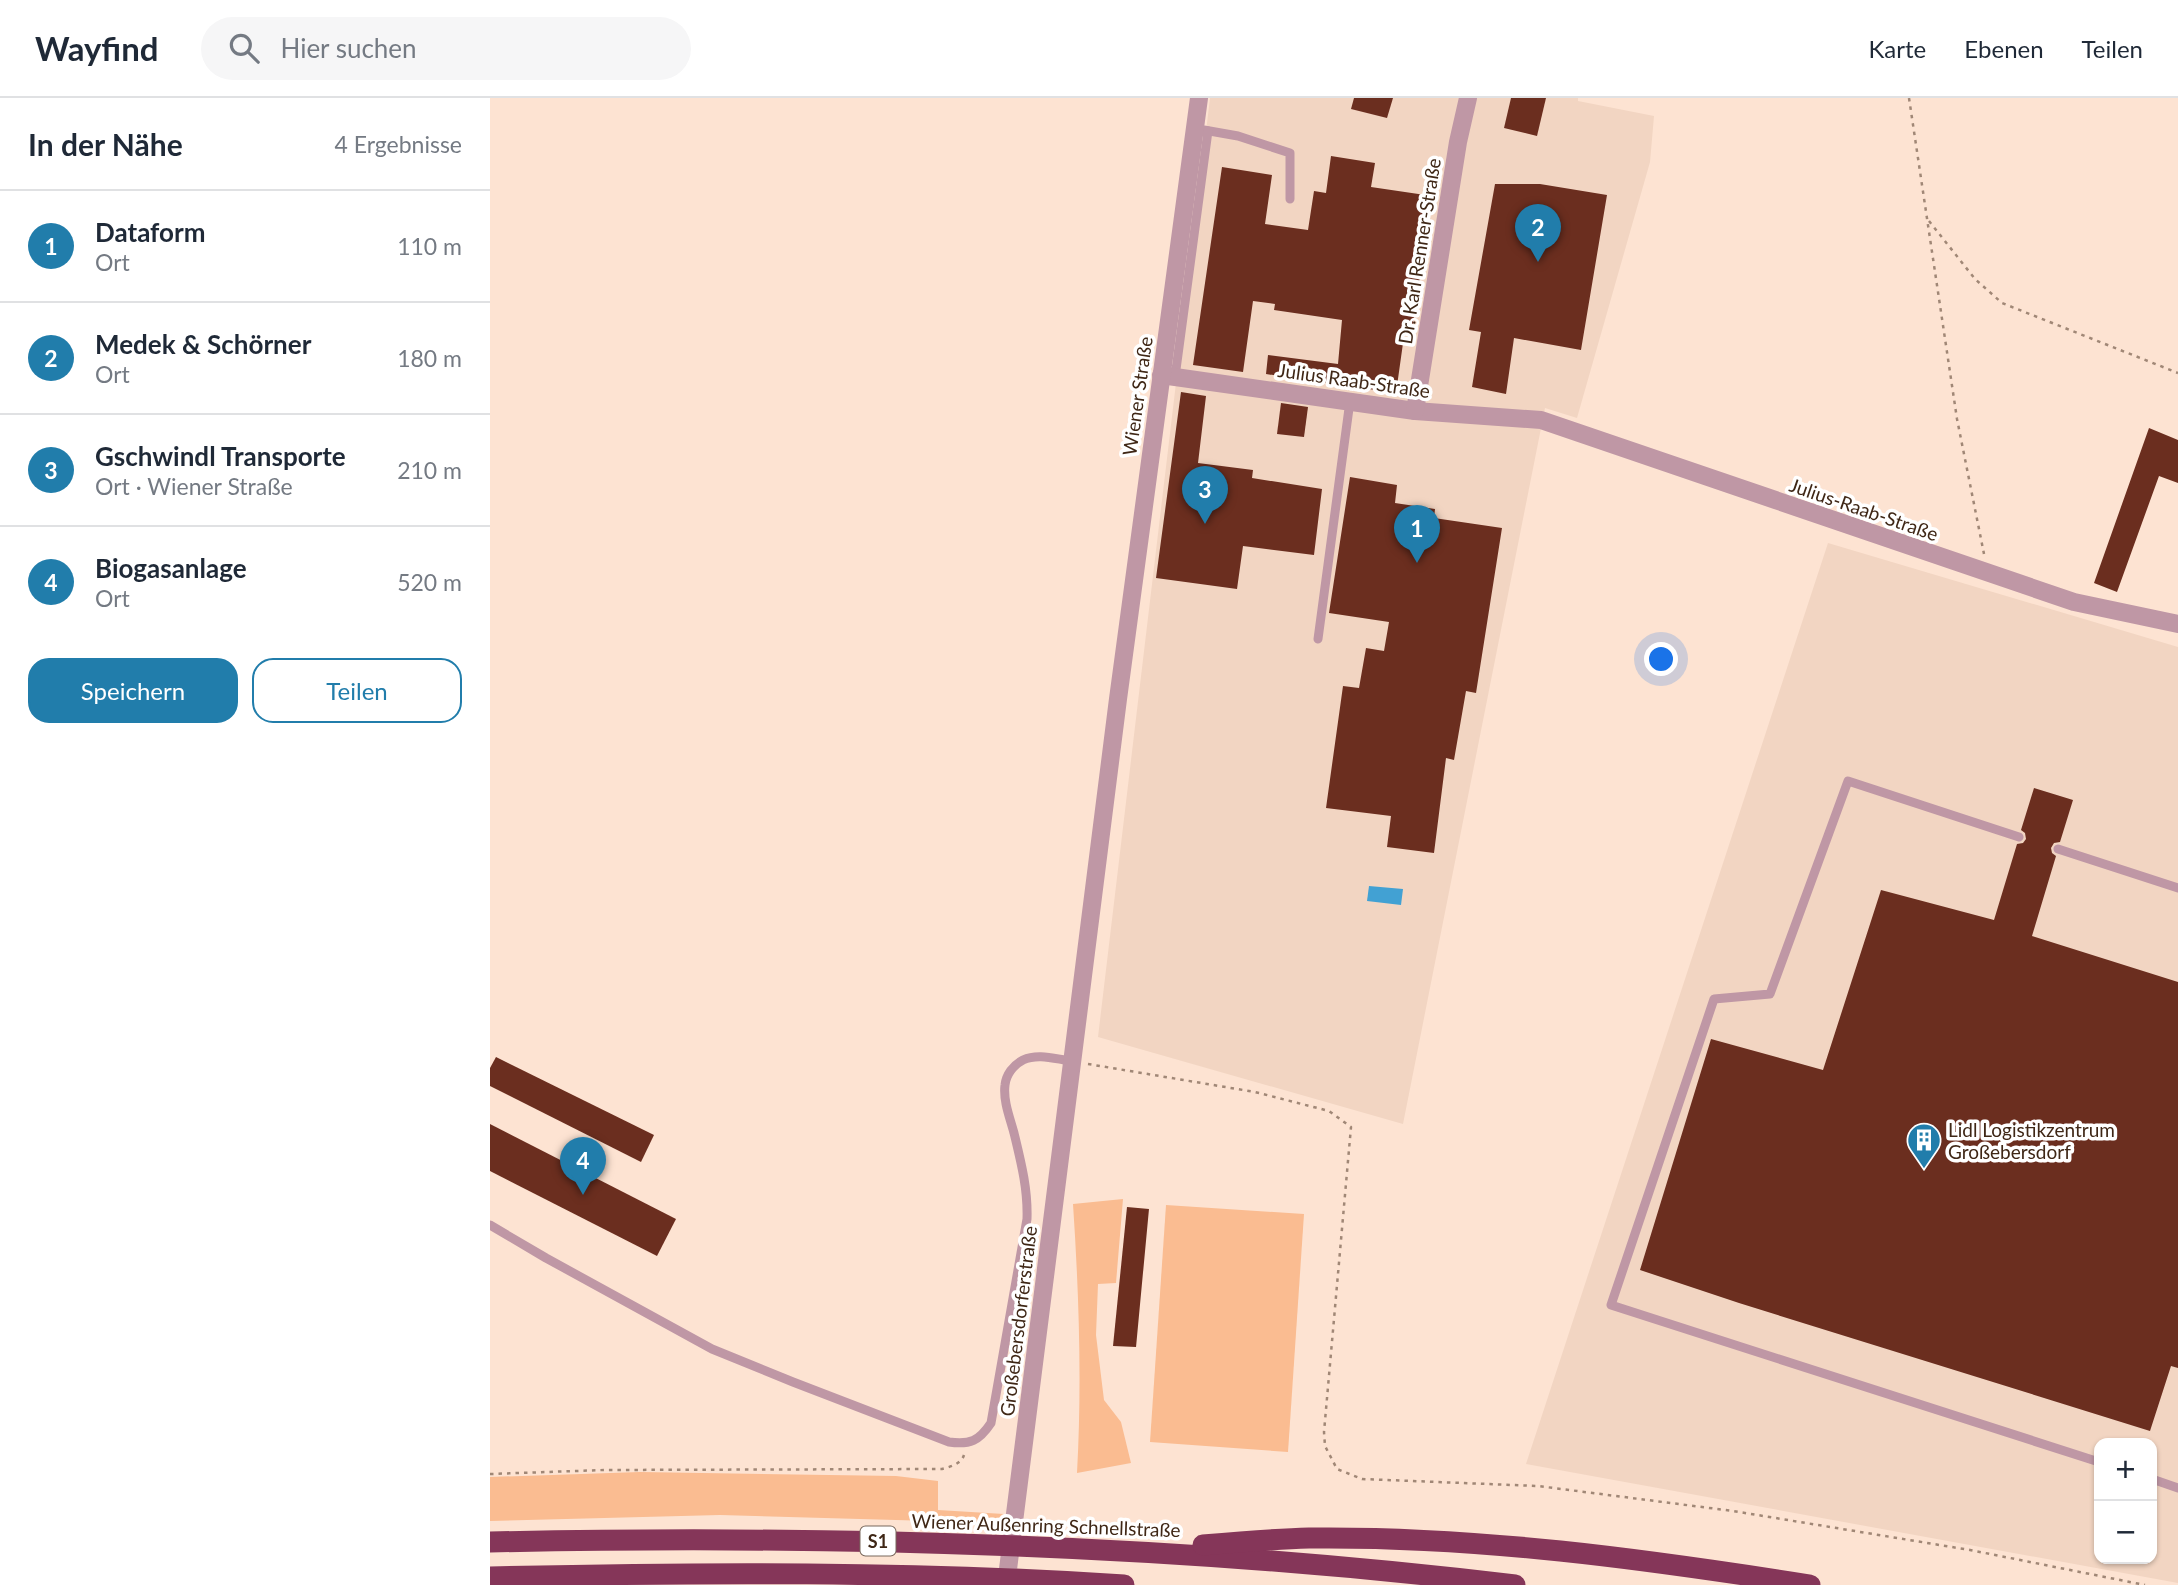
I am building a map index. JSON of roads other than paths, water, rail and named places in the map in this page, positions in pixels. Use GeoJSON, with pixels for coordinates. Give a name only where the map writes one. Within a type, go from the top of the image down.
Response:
{"type":"FeatureCollection","features":[{"type":"Feature","properties":{"kind":"highway"},"geometry":{"type":"LineString","coordinates":[[1130,1552],[1307,1538],[1430,1541],[1605,1555],[1810,1585]]}},
{"type":"Feature","properties":{"kind":"highway","name":"Wiener Außenring Schnellstraße"},"geometry":{"type":"LineString","coordinates":[[490,1542],[625,1539],[853,1540],[1188,1554],[1515,1585]]}},
{"type":"Feature","properties":{"kind":"highway","name":"S1"},"geometry":{"type":"LineString","coordinates":[[490,1577],[765,1573],[963,1577],[1124,1585]]}},
{"type":"Feature","properties":{"kind":"street","name":"Wiener Straße"},"geometry":{"type":"LineString","coordinates":[[1071,1061],[1118,699],[1168,376],[1201,130],[1199,98]]}},
{"type":"Feature","properties":{"kind":"street","name":"Dr. Karl Renner-Straße"},"geometry":{"type":"LineString","coordinates":[[1415,411],[1458,142],[1468,98]]}},
{"type":"Feature","properties":{"kind":"street","name":"Julius Raab-Straße"},"geometry":{"type":"LineString","coordinates":[[1168,376],[1415,411],[1541,420]]}},
{"type":"Feature","properties":{"kind":"street","name":"Julius-Raab-Straße"},"geometry":{"type":"LineString","coordinates":[[1541,420],[2074,602],[2178,624]]}},
{"type":"Feature","properties":{"kind":"street","name":"Großebersdorferstraße"},"geometry":{"type":"LineString","coordinates":[[1006,1585],[1071,1061]]}},
{"type":"Feature","properties":{"kind":"lane"},"geometry":{"type":"LineString","coordinates":[[1201,130],[1238,136],[1290,153],[1290,198]]}},
{"type":"Feature","properties":{"kind":"lane"},"geometry":{"type":"LineString","coordinates":[[1318,639],[1350,401]]}},
{"type":"Feature","properties":{"kind":"lane"},"geometry":{"type":"LineString","coordinates":[[2019,837],[1848,781],[1770,994],[1714,999],[1611,1305],[2094,1460]]}},
{"type":"Feature","properties":{"kind":"lane"},"geometry":{"type":"LineString","coordinates":[[2058,849],[2178,888]]}},
{"type":"Feature","properties":{"kind":"lane"},"geometry":{"type":"LineString","coordinates":[[490,1225],[712,1349],[949,1442],[970,1442],[980,1438],[991,1423],[1027,1219],[1027,1188],[1004,1088],[1012,1067],[1021,1061],[1042,1057],[1071,1061]]}},
{"type":"Feature","properties":{"kind":"lane"},"geometry":{"type":"LineString","coordinates":[[2157,1481],[2178,1488]]}},
{"type":"Feature","properties":{"kind":"water"},"geometry":{"type":"Polygon","coordinates":[[[1369,886],[1403,889],[1401,905],[1367,901],[1369,886]]]}},
{"type":"Feature","properties":{"kind":"place","name":"Medek & Schörner"},"geometry":{"type":"Point","coordinates":[1538,262]}},
{"type":"Feature","properties":{"kind":"place","name":"Gschwindl Transporte"},"geometry":{"type":"Point","coordinates":[1205,524]}},
{"type":"Feature","properties":{"kind":"place","name":"Dataform"},"geometry":{"type":"Point","coordinates":[1417,563]}},
{"type":"Feature","properties":{"kind":"place","name":"Lidl Logistikzentrum Großebersdorf"},"geometry":{"type":"Point","coordinates":[1924,1170]}},
{"type":"Feature","properties":{"kind":"place","name":"Biogasanlage"},"geometry":{"type":"Point","coordinates":[583,1195]}}]}
